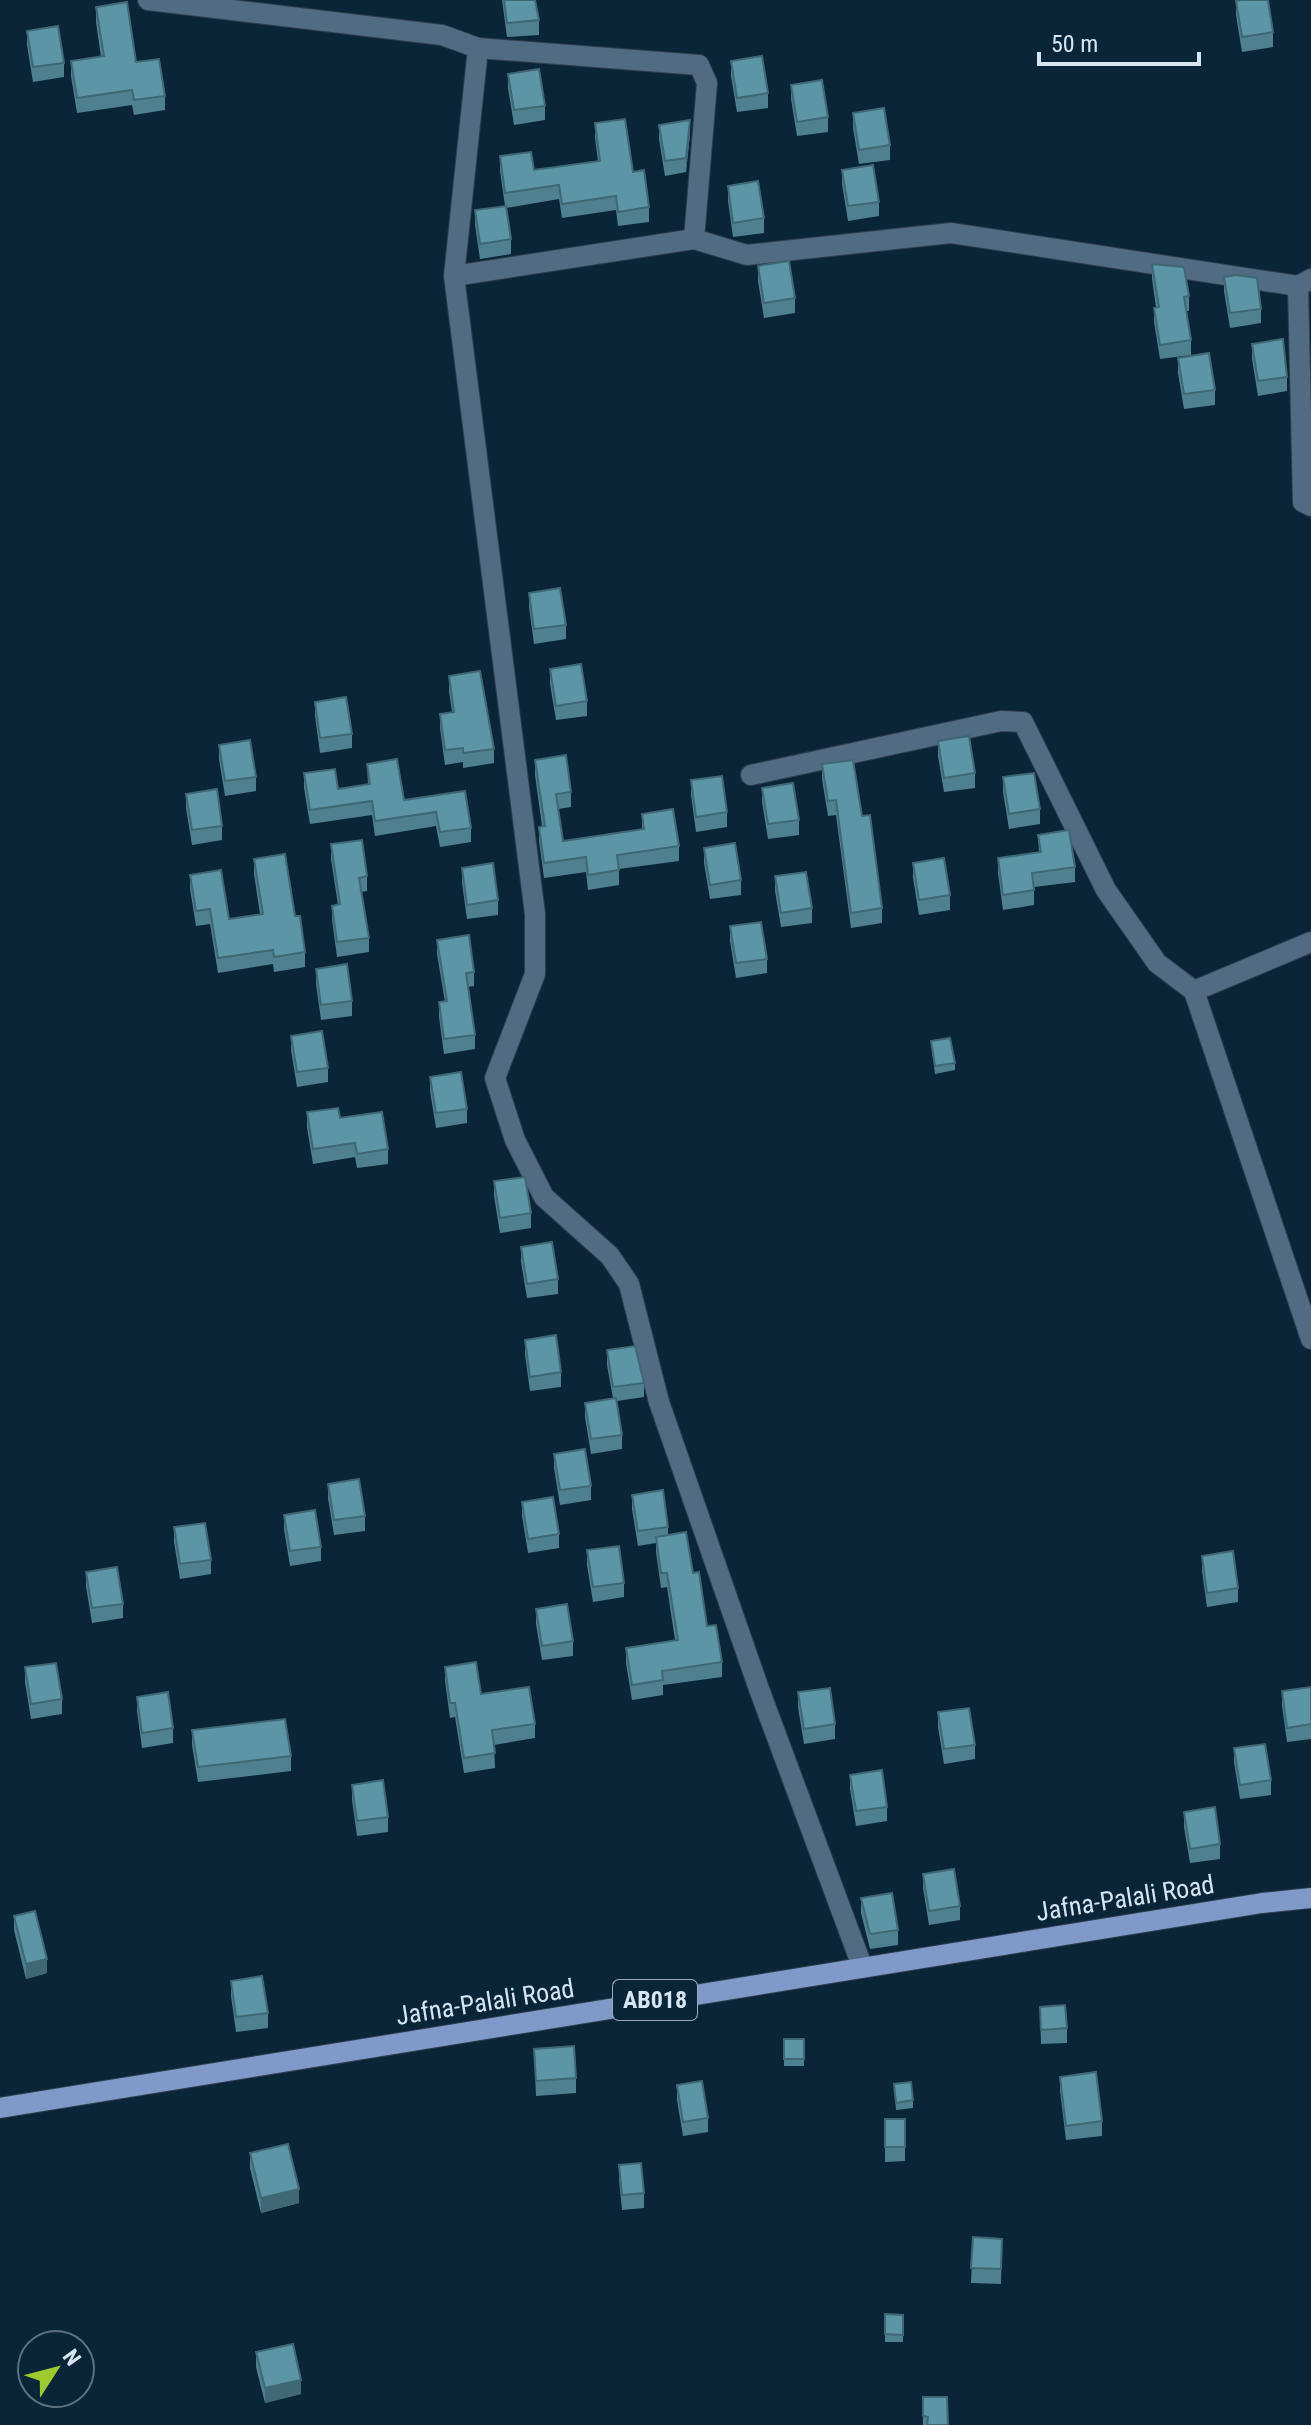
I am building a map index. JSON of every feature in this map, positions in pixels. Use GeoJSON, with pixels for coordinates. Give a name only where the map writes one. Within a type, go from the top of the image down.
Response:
{"type":"FeatureCollection","features":[{"type":"Feature","properties":{"kind":"main road","name":"Jafna-Palali Road"},"geometry":{"type":"LineString","coordinates":[[0,2108],[862,1966],[1311,1898]]}},
{"type":"Feature","properties":{"kind":"street"},"geometry":{"type":"LineString","coordinates":[[148,0],[442,35],[478,48],[699,65],[707,83],[694,239]]}},
{"type":"Feature","properties":{"kind":"street"},"geometry":{"type":"LineString","coordinates":[[478,48],[454,276],[535,914],[535,974],[495,1078],[515,1140],[544,1197],[610,1256],[629,1284],[659,1402],[759,1689],[862,1966]]}},
{"type":"Feature","properties":{"kind":"street"},"geometry":{"type":"LineString","coordinates":[[454,276],[694,239],[747,255],[951,233],[1305,282],[1303,502],[1311,506]]}},
{"type":"Feature","properties":{"kind":"street"},"geometry":{"type":"LineString","coordinates":[[751,775],[1001,721],[1023,722],[1106,890],[1157,963],[1194,991],[1311,1339]]}},
{"type":"Feature","properties":{"kind":"street"},"geometry":{"type":"LineString","coordinates":[[1194,991],[1311,942]]}},
{"type":"Feature","properties":{"kind":"building"},"geometry":{"type":"Polygon","coordinates":[[[504,0],[535,0],[539,20],[507,23],[504,0]]]}},
{"type":"Feature","properties":{"kind":"building"},"geometry":{"type":"Polygon","coordinates":[[[1268,0],[1273,32],[1242,37],[1236,1],[1268,0]]]}},
{"type":"Feature","properties":{"kind":"building"},"geometry":{"type":"Polygon","coordinates":[[[127,2],[136,62],[159,59],[165,96],[134,100],[132,90],[77,98],[71,61],[104,56],[96,7],[127,2]]]}},
{"type":"Feature","properties":{"kind":"building"},"geometry":{"type":"Polygon","coordinates":[[[58,26],[64,63],[33,67],[27,31],[58,26]]]}},
{"type":"Feature","properties":{"kind":"building"},"geometry":{"type":"Polygon","coordinates":[[[762,56],[768,93],[737,98],[731,61],[762,56]]]}},
{"type":"Feature","properties":{"kind":"building"},"geometry":{"type":"Polygon","coordinates":[[[539,69],[545,106],[514,110],[508,74],[539,69]]]}},
{"type":"Feature","properties":{"kind":"building"},"geometry":{"type":"Polygon","coordinates":[[[822,80],[828,117],[797,122],[791,85],[822,80]]]}},
{"type":"Feature","properties":{"kind":"building"},"geometry":{"type":"Polygon","coordinates":[[[884,108],[890,145],[859,150],[853,113],[884,108]]]}},
{"type":"Feature","properties":{"kind":"building"},"geometry":{"type":"Polygon","coordinates":[[[625,119],[633,172],[644,170],[649,207],[618,212],[616,196],[562,204],[559,185],[505,193],[500,156],[531,152],[534,170],[600,161],[595,123],[625,119]]]}},
{"type":"Feature","properties":{"kind":"building"},"geometry":{"type":"Polygon","coordinates":[[[690,120],[686,158],[665,161],[659,125],[690,120]]]}},
{"type":"Feature","properties":{"kind":"building"},"geometry":{"type":"Polygon","coordinates":[[[873,165],[879,202],[848,206],[842,170],[873,165]]]}},
{"type":"Feature","properties":{"kind":"building"},"geometry":{"type":"Polygon","coordinates":[[[758,181],[764,218],[733,223],[728,186],[758,181]]]}},
{"type":"Feature","properties":{"kind":"building"},"geometry":{"type":"Polygon","coordinates":[[[506,206],[511,239],[480,244],[475,210],[506,206]]]}},
{"type":"Feature","properties":{"kind":"building"},"geometry":{"type":"Polygon","coordinates":[[[789,261],[795,298],[764,303],[758,266],[789,261]]]}},
{"type":"Feature","properties":{"kind":"building"},"geometry":{"type":"Polygon","coordinates":[[[1152,264],[1184,267],[1189,296],[1184,297],[1191,340],[1160,345],[1154,308],[1159,307],[1152,264]]]}},
{"type":"Feature","properties":{"kind":"building"},"geometry":{"type":"Polygon","coordinates":[[[1224,277],[1257,278],[1261,309],[1230,313],[1224,277]]]}},
{"type":"Feature","properties":{"kind":"building"},"geometry":{"type":"Polygon","coordinates":[[[1283,339],[1287,377],[1258,381],[1252,344],[1283,339]]]}},
{"type":"Feature","properties":{"kind":"building"},"geometry":{"type":"Polygon","coordinates":[[[1209,353],[1215,390],[1184,394],[1178,358],[1209,353]]]}},
{"type":"Feature","properties":{"kind":"building"},"geometry":{"type":"Polygon","coordinates":[[[560,588],[566,625],[534,629],[529,593],[560,588]]]}},
{"type":"Feature","properties":{"kind":"building"},"geometry":{"type":"Polygon","coordinates":[[[581,664],[587,701],[556,706],[550,669],[581,664]]]}},
{"type":"Feature","properties":{"kind":"building"},"geometry":{"type":"Polygon","coordinates":[[[480,671],[494,749],[463,753],[463,748],[445,750],[440,714],[454,712],[449,676],[480,671]]]}},
{"type":"Feature","properties":{"kind":"building"},"geometry":{"type":"Polygon","coordinates":[[[346,697],[352,734],[320,738],[315,702],[346,697]]]}},
{"type":"Feature","properties":{"kind":"building"},"geometry":{"type":"Polygon","coordinates":[[[969,736],[975,773],[944,778],[938,741],[969,736]]]}},
{"type":"Feature","properties":{"kind":"building"},"geometry":{"type":"Polygon","coordinates":[[[250,740],[256,777],[225,781],[219,745],[250,740]]]}},
{"type":"Feature","properties":{"kind":"building"},"geometry":{"type":"Polygon","coordinates":[[[566,755],[571,792],[556,794],[563,841],[644,829],[642,814],[673,809],[679,846],[617,855],[619,870],[588,875],[586,857],[544,863],[539,827],[545,826],[535,760],[566,755]]]}},
{"type":"Feature","properties":{"kind":"building"},"geometry":{"type":"Polygon","coordinates":[[[397,759],[404,800],[465,791],[471,828],[440,832],[436,812],[375,821],[372,801],[310,810],[304,773],[335,769],[338,789],[370,784],[367,764],[397,759]]]}},
{"type":"Feature","properties":{"kind":"building"},"geometry":{"type":"Polygon","coordinates":[[[853,760],[862,816],[870,815],[882,908],[851,913],[836,800],[828,801],[822,764],[853,760]]]}},
{"type":"Feature","properties":{"kind":"building"},"geometry":{"type":"Polygon","coordinates":[[[1034,773],[1040,809],[1009,814],[1003,777],[1034,773]]]}},
{"type":"Feature","properties":{"kind":"building"},"geometry":{"type":"Polygon","coordinates":[[[722,776],[727,812],[696,817],[691,780],[722,776]]]}},
{"type":"Feature","properties":{"kind":"building"},"geometry":{"type":"Polygon","coordinates":[[[793,783],[799,820],[768,824],[762,788],[793,783]]]}},
{"type":"Feature","properties":{"kind":"building"},"geometry":{"type":"Polygon","coordinates":[[[217,789],[222,826],[192,830],[186,794],[217,789]]]}},
{"type":"Feature","properties":{"kind":"building"},"geometry":{"type":"Polygon","coordinates":[[[1069,830],[1075,867],[1032,873],[1034,890],[1003,895],[998,858],[1041,852],[1038,835],[1069,830]]]}},
{"type":"Feature","properties":{"kind":"building"},"geometry":{"type":"Polygon","coordinates":[[[362,840],[367,876],[359,878],[369,938],[337,942],[332,906],[340,904],[331,844],[362,840]]]}},
{"type":"Feature","properties":{"kind":"building"},"geometry":{"type":"Polygon","coordinates":[[[735,843],[741,880],[710,885],[704,848],[735,843]]]}},
{"type":"Feature","properties":{"kind":"building"},"geometry":{"type":"Polygon","coordinates":[[[285,854],[295,916],[300,916],[305,952],[274,957],[273,950],[218,958],[210,909],[196,911],[190,875],[221,870],[229,919],[263,914],[254,859],[285,854]]]}},
{"type":"Feature","properties":{"kind":"building"},"geometry":{"type":"Polygon","coordinates":[[[944,858],[950,895],[919,900],[913,863],[944,858]]]}},
{"type":"Feature","properties":{"kind":"building"},"geometry":{"type":"Polygon","coordinates":[[[493,863],[498,900],[467,905],[462,868],[493,863]]]}},
{"type":"Feature","properties":{"kind":"building"},"geometry":{"type":"Polygon","coordinates":[[[806,872],[812,908],[781,913],[775,876],[806,872]]]}},
{"type":"Feature","properties":{"kind":"building"},"geometry":{"type":"Polygon","coordinates":[[[761,922],[767,959],[736,963],[730,926],[761,922]]]}},
{"type":"Feature","properties":{"kind":"building"},"geometry":{"type":"Polygon","coordinates":[[[469,935],[474,972],[466,973],[475,1035],[444,1039],[439,1002],[447,1001],[437,940],[469,935]]]}},
{"type":"Feature","properties":{"kind":"building"},"geometry":{"type":"Polygon","coordinates":[[[347,964],[352,1001],[321,1005],[316,969],[347,964]]]}},
{"type":"Feature","properties":{"kind":"building"},"geometry":{"type":"Polygon","coordinates":[[[322,1031],[328,1068],[297,1072],[291,1036],[322,1031]]]}},
{"type":"Feature","properties":{"kind":"building"},"geometry":{"type":"Polygon","coordinates":[[[950,1038],[955,1063],[935,1066],[931,1041],[950,1038]]]}},
{"type":"Feature","properties":{"kind":"building"},"geometry":{"type":"Polygon","coordinates":[[[461,1072],[467,1109],[436,1113],[430,1077],[461,1072]]]}},
{"type":"Feature","properties":{"kind":"building"},"geometry":{"type":"Polygon","coordinates":[[[338,1108],[340,1118],[382,1112],[388,1149],[357,1154],[355,1143],[313,1149],[307,1112],[338,1108]]]}},
{"type":"Feature","properties":{"kind":"building"},"geometry":{"type":"Polygon","coordinates":[[[525,1177],[531,1213],[500,1218],[494,1181],[525,1177]]]}},
{"type":"Feature","properties":{"kind":"building"},"geometry":{"type":"Polygon","coordinates":[[[552,1242],[558,1279],[527,1284],[521,1247],[552,1242]]]}},
{"type":"Feature","properties":{"kind":"building"},"geometry":{"type":"Polygon","coordinates":[[[556,1335],[561,1372],[530,1377],[525,1340],[556,1335]]]}},
{"type":"Feature","properties":{"kind":"building"},"geometry":{"type":"Polygon","coordinates":[[[635,1346],[644,1383],[613,1387],[607,1350],[635,1346]]]}},
{"type":"Feature","properties":{"kind":"building"},"geometry":{"type":"Polygon","coordinates":[[[616,1398],[622,1435],[591,1439],[585,1403],[616,1398]]]}},
{"type":"Feature","properties":{"kind":"building"},"geometry":{"type":"Polygon","coordinates":[[[585,1449],[591,1486],[560,1490],[554,1454],[585,1449]]]}},
{"type":"Feature","properties":{"kind":"building"},"geometry":{"type":"Polygon","coordinates":[[[359,1479],[365,1516],[334,1520],[328,1484],[359,1479]]]}},
{"type":"Feature","properties":{"kind":"building"},"geometry":{"type":"Polygon","coordinates":[[[663,1490],[668,1527],[638,1531],[632,1495],[663,1490]]]}},
{"type":"Feature","properties":{"kind":"building"},"geometry":{"type":"Polygon","coordinates":[[[553,1497],[559,1534],[528,1539],[522,1502],[553,1497]]]}},
{"type":"Feature","properties":{"kind":"building"},"geometry":{"type":"Polygon","coordinates":[[[315,1510],[321,1547],[290,1551],[284,1515],[315,1510]]]}},
{"type":"Feature","properties":{"kind":"building"},"geometry":{"type":"Polygon","coordinates":[[[205,1523],[211,1560],[180,1564],[174,1527],[205,1523]]]}},
{"type":"Feature","properties":{"kind":"building"},"geometry":{"type":"Polygon","coordinates":[[[686,1532],[693,1573],[699,1572],[707,1626],[716,1625],[722,1662],[662,1671],[663,1680],[632,1685],[626,1648],[678,1640],[667,1573],[661,1573],[656,1537],[686,1532]]]}},
{"type":"Feature","properties":{"kind":"building"},"geometry":{"type":"Polygon","coordinates":[[[619,1546],[624,1583],[593,1587],[587,1550],[619,1546]]]}},
{"type":"Feature","properties":{"kind":"building"},"geometry":{"type":"Polygon","coordinates":[[[1233,1551],[1238,1588],[1207,1593],[1202,1556],[1233,1551]]]}},
{"type":"Feature","properties":{"kind":"building"},"geometry":{"type":"Polygon","coordinates":[[[117,1567],[123,1604],[92,1608],[86,1572],[117,1567]]]}},
{"type":"Feature","properties":{"kind":"building"},"geometry":{"type":"Polygon","coordinates":[[[567,1604],[573,1641],[542,1646],[536,1609],[567,1604]]]}},
{"type":"Feature","properties":{"kind":"building"},"geometry":{"type":"Polygon","coordinates":[[[476,1662],[481,1694],[529,1687],[535,1724],[492,1730],[495,1753],[464,1758],[455,1703],[450,1703],[445,1667],[476,1662]]]}},
{"type":"Feature","properties":{"kind":"building"},"geometry":{"type":"Polygon","coordinates":[[[56,1663],[62,1699],[31,1704],[25,1667],[56,1663]]]}},
{"type":"Feature","properties":{"kind":"building"},"geometry":{"type":"Polygon","coordinates":[[[1311,1687],[1311,1724],[1287,1728],[1282,1691],[1311,1687]]]}},
{"type":"Feature","properties":{"kind":"building"},"geometry":{"type":"Polygon","coordinates":[[[830,1688],[835,1724],[804,1729],[798,1692],[830,1688]]]}},
{"type":"Feature","properties":{"kind":"building"},"geometry":{"type":"Polygon","coordinates":[[[168,1692],[173,1728],[142,1733],[137,1697],[168,1692]]]}},
{"type":"Feature","properties":{"kind":"building"},"geometry":{"type":"Polygon","coordinates":[[[969,1708],[975,1745],[944,1749],[938,1712],[969,1708]]]}},
{"type":"Feature","properties":{"kind":"building"},"geometry":{"type":"Polygon","coordinates":[[[285,1719],[291,1756],[198,1767],[192,1730],[285,1719]]]}},
{"type":"Feature","properties":{"kind":"building"},"geometry":{"type":"Polygon","coordinates":[[[1265,1744],[1271,1780],[1240,1785],[1234,1748],[1265,1744]]]}},
{"type":"Feature","properties":{"kind":"building"},"geometry":{"type":"Polygon","coordinates":[[[882,1770],[887,1807],[856,1811],[850,1775],[882,1770]]]}},
{"type":"Feature","properties":{"kind":"building"},"geometry":{"type":"Polygon","coordinates":[[[383,1780],[388,1817],[357,1821],[352,1785],[383,1780]]]}},
{"type":"Feature","properties":{"kind":"building"},"geometry":{"type":"Polygon","coordinates":[[[1215,1807],[1220,1844],[1190,1849],[1184,1812],[1215,1807]]]}},
{"type":"Feature","properties":{"kind":"building"},"geometry":{"type":"Polygon","coordinates":[[[954,1869],[960,1906],[929,1911],[923,1874],[954,1869]]]}},
{"type":"Feature","properties":{"kind":"building"},"geometry":{"type":"Polygon","coordinates":[[[892,1893],[898,1930],[870,1934],[861,1898],[892,1893]]]}},
{"type":"Feature","properties":{"kind":"building"},"geometry":{"type":"Polygon","coordinates":[[[35,1911],[47,1959],[26,1964],[14,1916],[35,1911]]]}},
{"type":"Feature","properties":{"kind":"building"},"geometry":{"type":"Polygon","coordinates":[[[262,1976],[268,2013],[236,2017],[231,1981],[262,1976]]]}},
{"type":"Feature","properties":{"kind":"building"},"geometry":{"type":"Polygon","coordinates":[[[1065,2005],[1067,2028],[1041,2030],[1040,2007],[1065,2005]]]}},
{"type":"Feature","properties":{"kind":"building"},"geometry":{"type":"Polygon","coordinates":[[[784,2039],[804,2039],[804,2059],[784,2059],[784,2039]]]}},
{"type":"Feature","properties":{"kind":"building"},"geometry":{"type":"Polygon","coordinates":[[[574,2046],[576,2078],[536,2081],[534,2049],[574,2046]]]}},
{"type":"Feature","properties":{"kind":"building"},"geometry":{"type":"Polygon","coordinates":[[[1096,2072],[1102,2121],[1066,2126],[1060,2077],[1096,2072]]]}},
{"type":"Feature","properties":{"kind":"building"},"geometry":{"type":"Polygon","coordinates":[[[702,2081],[708,2118],[683,2122],[677,2085],[702,2081]]]}},
{"type":"Feature","properties":{"kind":"building"},"geometry":{"type":"Polygon","coordinates":[[[911,2082],[913,2100],[896,2103],[894,2084],[911,2082]]]}},
{"type":"Feature","properties":{"kind":"building"},"geometry":{"type":"Polygon","coordinates":[[[885,2119],[905,2119],[905,2147],[885,2147],[885,2119]]]}},
{"type":"Feature","properties":{"kind":"building"},"geometry":{"type":"Polygon","coordinates":[[[288,2144],[299,2189],[261,2198],[250,2153],[288,2144]]]}},
{"type":"Feature","properties":{"kind":"building"},"geometry":{"type":"Polygon","coordinates":[[[641,2163],[644,2193],[622,2195],[619,2165],[641,2163]]]}},
{"type":"Feature","properties":{"kind":"building"},"geometry":{"type":"Polygon","coordinates":[[[973,2237],[1002,2239],[1001,2269],[971,2268],[973,2237]]]}},
{"type":"Feature","properties":{"kind":"building"},"geometry":{"type":"Polygon","coordinates":[[[885,2314],[903,2315],[903,2335],[885,2334],[885,2314]]]}},
{"type":"Feature","properties":{"kind":"building"},"geometry":{"type":"Polygon","coordinates":[[[293,2344],[301,2380],[265,2388],[256,2352],[293,2344]]]}},
{"type":"Feature","properties":{"kind":"building"},"geometry":{"type":"Polygon","coordinates":[[[923,2397],[947,2397],[948,2425],[927,2425],[928,2417],[923,2416],[923,2397]]]}}]}
